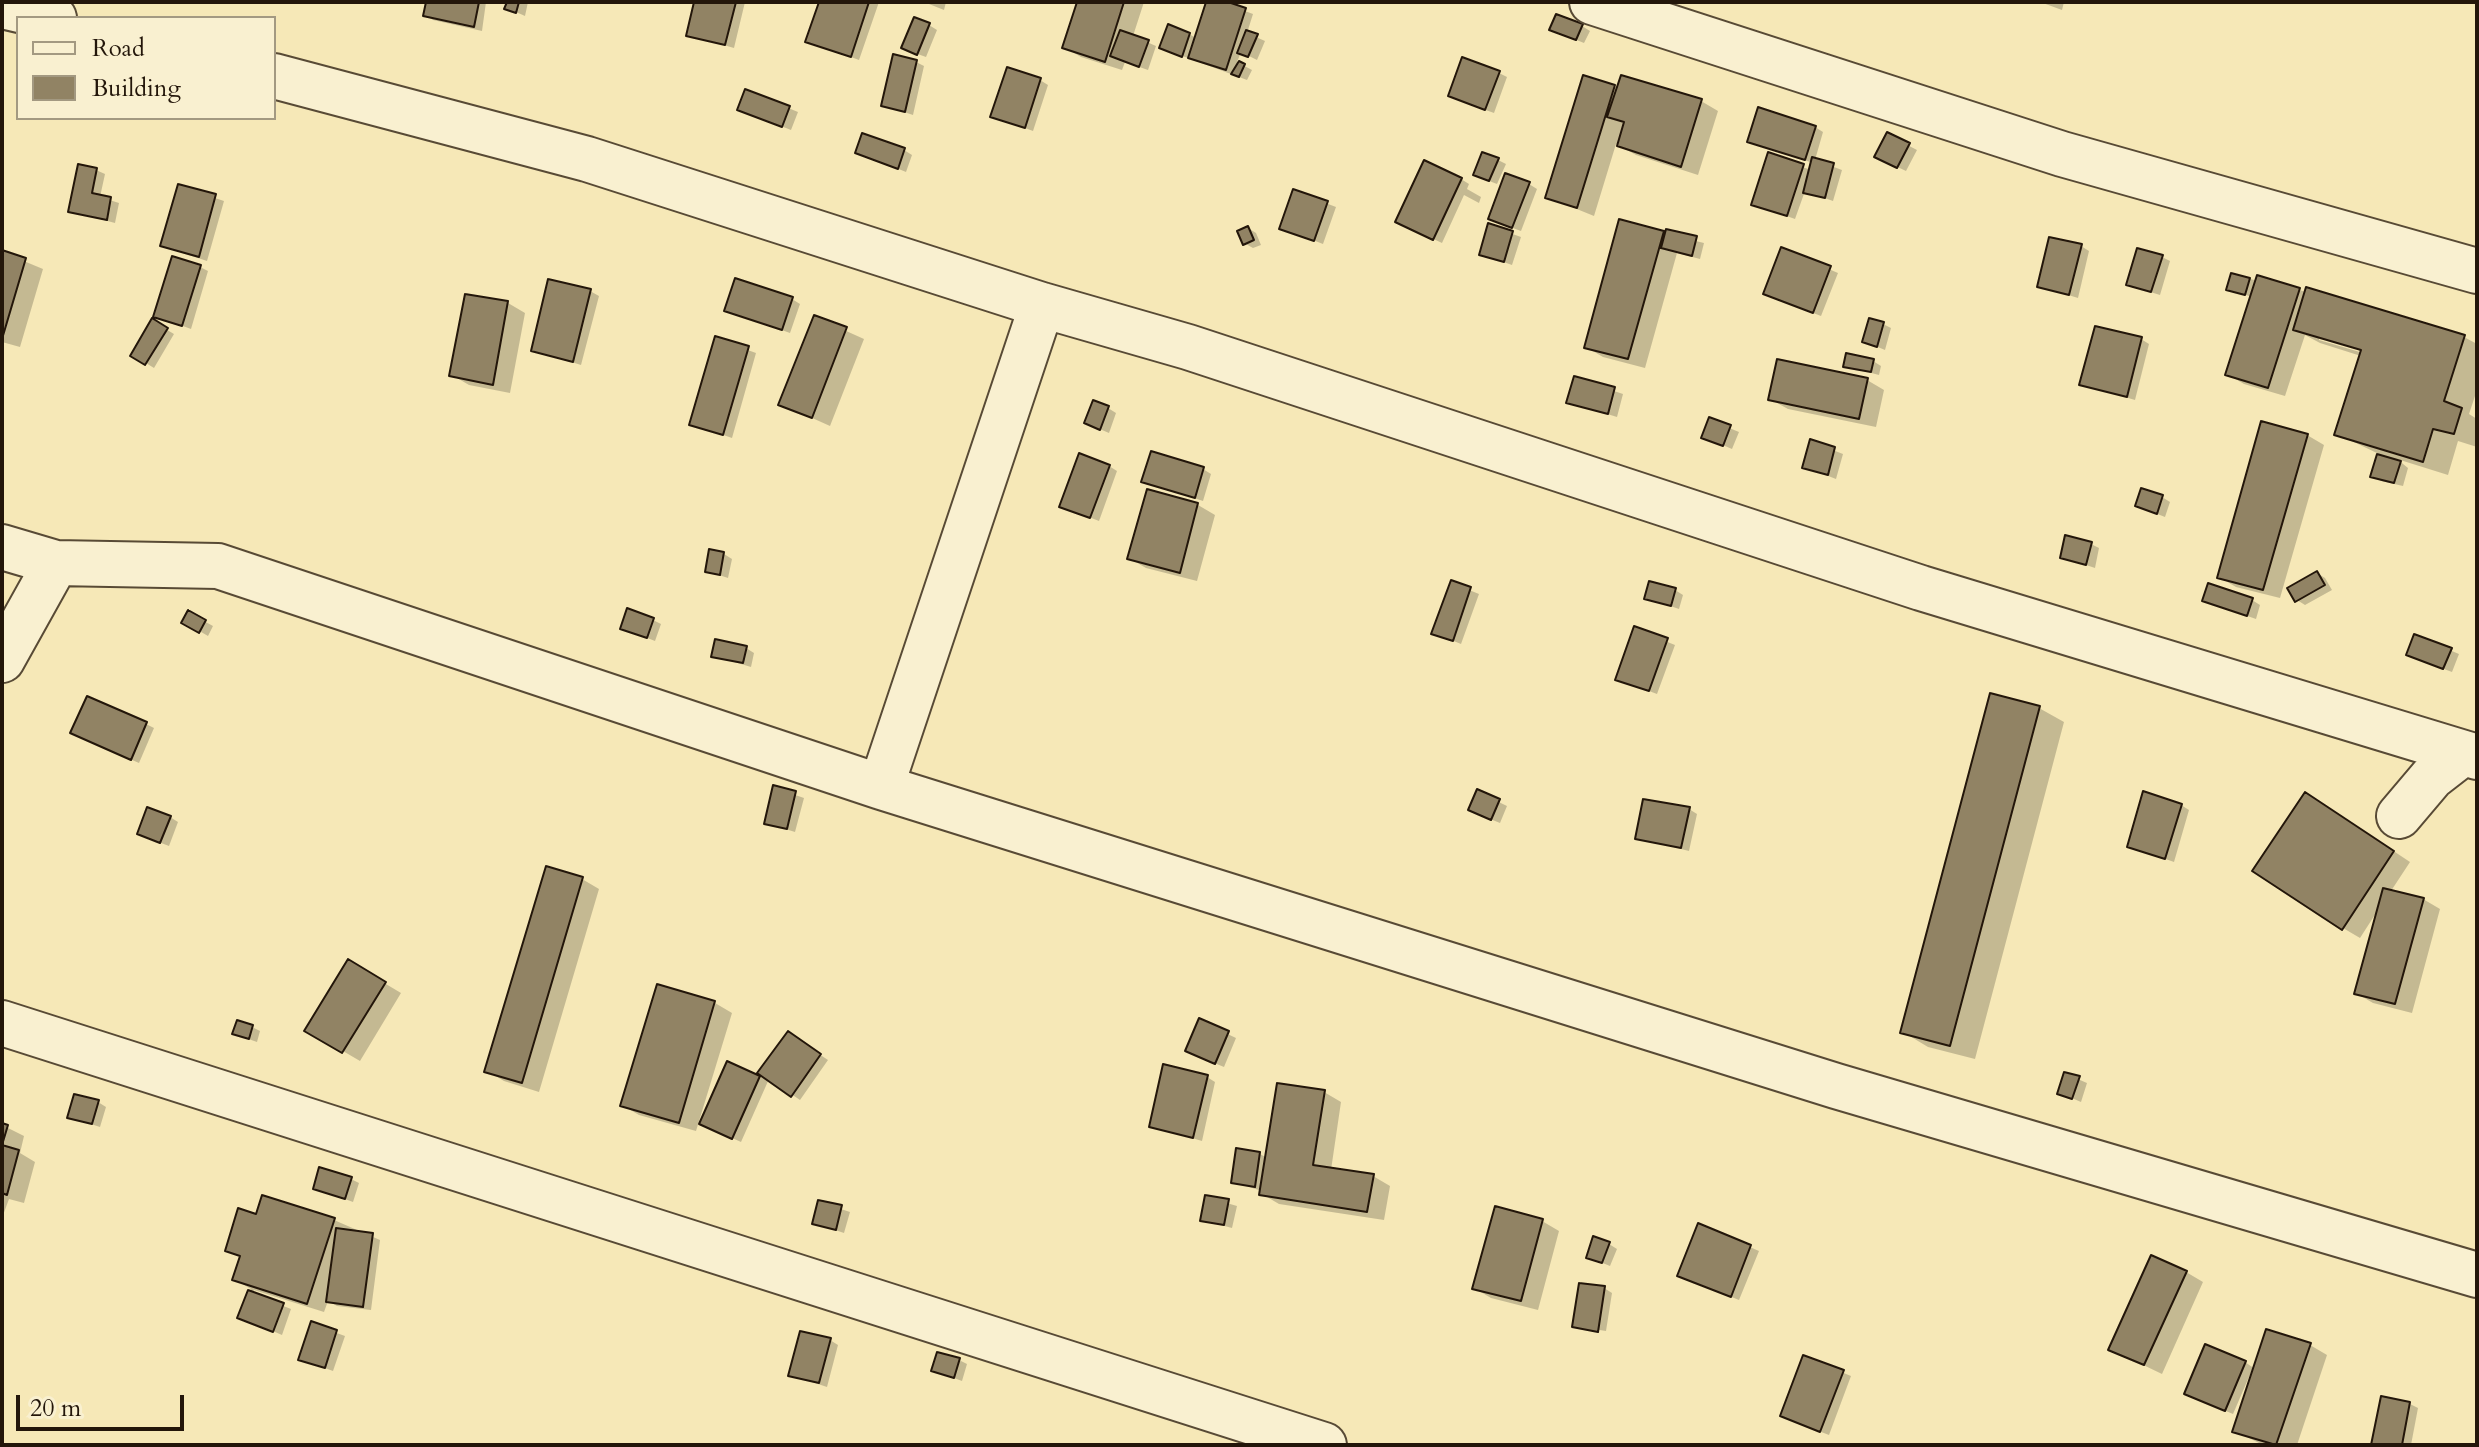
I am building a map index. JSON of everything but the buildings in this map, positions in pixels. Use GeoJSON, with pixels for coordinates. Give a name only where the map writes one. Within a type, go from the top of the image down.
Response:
{"type":"FeatureCollection","features":[{"type":"Feature","properties":{"kind":"street"},"geometry":{"type":"LineString","coordinates":[[1592,2],[2062,154],[2477,271]]}},
{"type":"Feature","properties":{"kind":"street"},"geometry":{"type":"LineString","coordinates":[[2,6],[45,16]]}},
{"type":"Feature","properties":{"kind":"street"},"geometry":{"type":"LineString","coordinates":[[276,77],[587,159],[1042,305],[1188,347],[1921,588],[2470,755]]}},
{"type":"Feature","properties":{"kind":"street"},"geometry":{"type":"LineString","coordinates":[[881,787],[1042,305]]}},
{"type":"Feature","properties":{"kind":"street"},"geometry":{"type":"LineString","coordinates":[[2,547],[56,563],[218,566],[881,787],[1821,1081],[2477,1275]]}},
{"type":"Feature","properties":{"kind":"street"},"geometry":{"type":"LineString","coordinates":[[2,660],[56,563]]}},
{"type":"Feature","properties":{"kind":"street"},"geometry":{"type":"LineString","coordinates":[[2399,816],[2432,777],[2470,755]]}},
{"type":"Feature","properties":{"kind":"street"},"geometry":{"type":"LineString","coordinates":[[2,1023],[1324,1445]]}}]}
